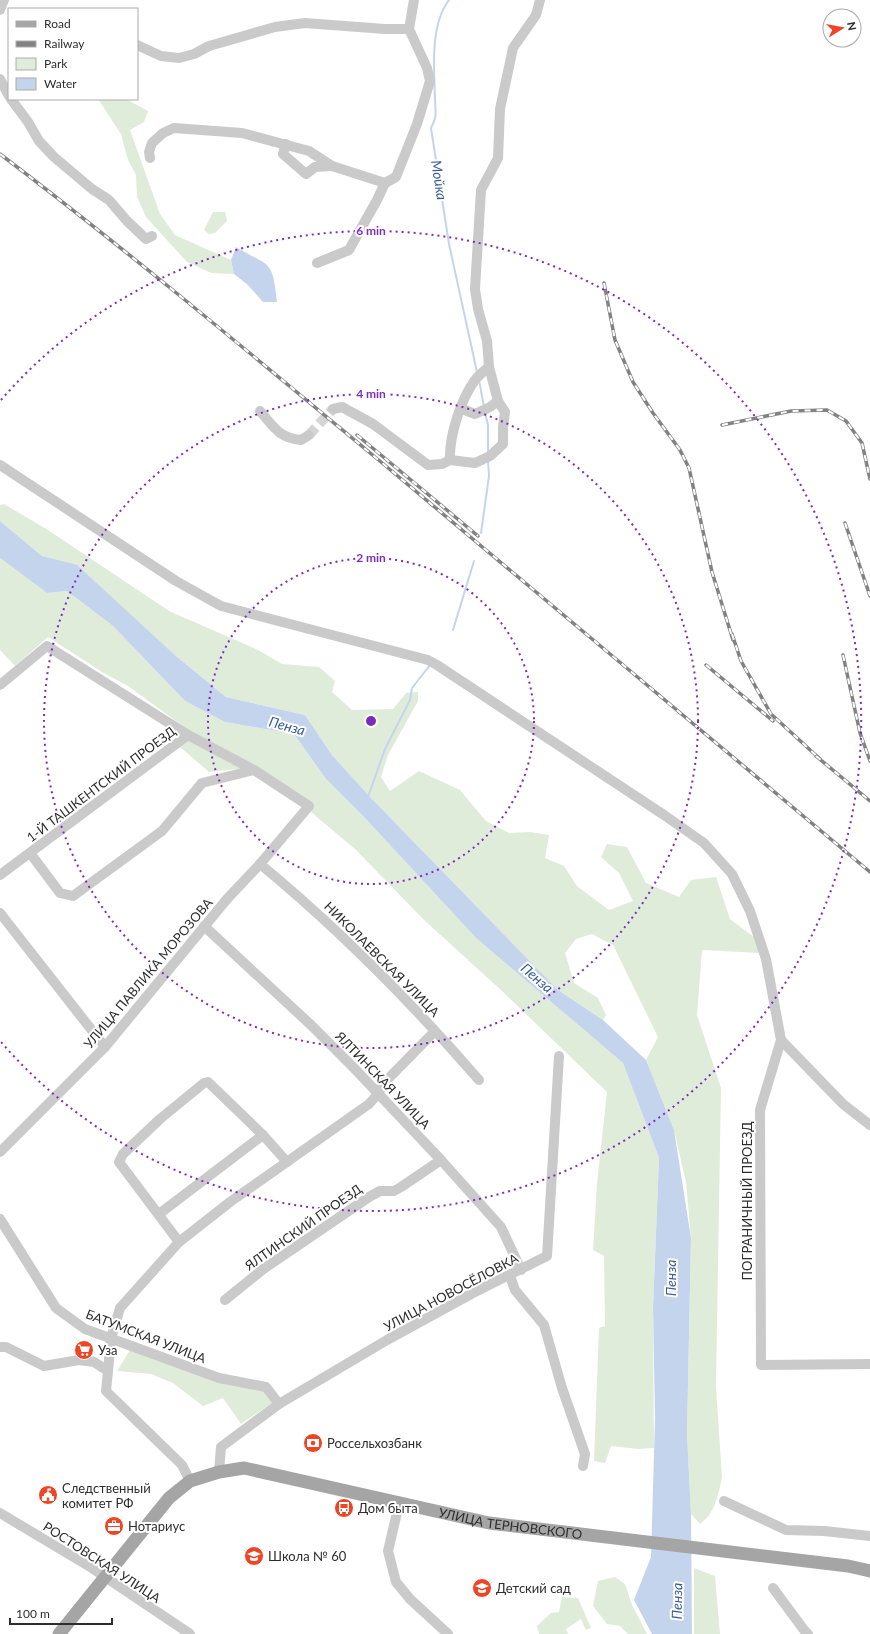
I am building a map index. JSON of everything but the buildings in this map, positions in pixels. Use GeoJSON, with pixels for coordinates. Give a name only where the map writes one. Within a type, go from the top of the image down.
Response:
{"type":"FeatureCollection","features":[{"type":"Feature","properties":{"kind":"main road","name":"УЛИЦА ТЕРНОВСКОГО"},"geometry":{"type":"LineString","coordinates":[[59,1634],[169,1498],[190,1481],[219,1472],[244,1468],[489,1523],[848,1566],[870,1571]]}},
{"type":"Feature","properties":{"kind":"street"},"geometry":{"type":"LineString","coordinates":[[0,10],[4,0]]}},
{"type":"Feature","properties":{"kind":"street"},"geometry":{"type":"LineString","coordinates":[[317,263],[349,250],[377,200],[384,183],[396,177],[417,124],[430,81],[427,68],[408,29],[414,0]]}},
{"type":"Feature","properties":{"kind":"street"},"geometry":{"type":"LineString","coordinates":[[333,409],[342,407],[373,424],[428,465],[442,464],[450,460],[475,463],[490,456],[503,444],[505,412],[498,401],[489,367],[487,341],[478,310],[476,289],[481,190],[498,158],[500,109],[513,48],[536,15],[540,0]]}},
{"type":"Feature","properties":{"kind":"street"},"geometry":{"type":"LineString","coordinates":[[138,45],[161,56],[179,58],[194,54],[209,46],[275,26],[305,23],[385,30],[408,29]]}},
{"type":"Feature","properties":{"kind":"street"},"geometry":{"type":"LineString","coordinates":[[0,79],[8,94]]}},
{"type":"Feature","properties":{"kind":"street"},"geometry":{"type":"LineString","coordinates":[[12,100],[28,122],[39,141],[54,157],[92,189],[109,200],[127,221],[146,239],[152,236]]}},
{"type":"Feature","properties":{"kind":"street"},"geometry":{"type":"LineString","coordinates":[[150,158],[149,152],[152,144],[163,133],[174,128],[242,133],[309,151],[332,166],[384,183]]}},
{"type":"Feature","properties":{"kind":"street"},"geometry":{"type":"LineString","coordinates":[[286,144],[283,154],[306,174],[315,167],[332,166]]}},
{"type":"Feature","properties":{"kind":"street"},"geometry":{"type":"LineString","coordinates":[[450,460],[449,447],[467,393],[476,379],[489,367]]}},
{"type":"Feature","properties":{"kind":"street"},"geometry":{"type":"LineString","coordinates":[[462,410],[475,414],[490,408],[498,401]]}},
{"type":"Feature","properties":{"kind":"street"},"geometry":{"type":"LineString","coordinates":[[260,411],[278,433],[289,439],[301,440],[309,435]]}},
{"type":"Feature","properties":{"kind":"street"},"geometry":{"type":"LineString","coordinates":[[0,465],[176,581],[221,606],[432,663],[664,815],[704,843],[732,874],[750,911],[766,959],[781,1040],[843,1104],[870,1125]]}},
{"type":"Feature","properties":{"kind":"street"},"geometry":{"type":"LineString","coordinates":[[0,685],[47,646],[188,735],[254,770]]}},
{"type":"Feature","properties":{"kind":"street","name":"1-Й ТАШКЕНТСКИЙ ПРОЕЗД"},"geometry":{"type":"LineString","coordinates":[[0,875],[188,735]]}},
{"type":"Feature","properties":{"kind":"street","name":"1-Й ТАШКЕНТСКИЙ ПРОЕЗД"},"geometry":{"type":"LineString","coordinates":[[30,853],[60,893],[73,896],[162,831],[202,783],[254,770]]}},
{"type":"Feature","properties":{"kind":"street","name":"УЛИЦА ПАВЛИКА МОРОЗОВА"},"geometry":{"type":"LineString","coordinates":[[0,1152],[105,1047],[204,926],[260,864],[309,806],[254,770]]}},
{"type":"Feature","properties":{"kind":"street","name":"НИКОЛАЕВСКАЯ УЛИЦА"},"geometry":{"type":"LineString","coordinates":[[260,864],[306,902],[391,985],[479,1080]]}},
{"type":"Feature","properties":{"kind":"street"},"geometry":{"type":"LineString","coordinates":[[0,913],[105,1047]]}},
{"type":"Feature","properties":{"kind":"street","name":"ЯЛТИНСКАЯ УЛИЦА"},"geometry":{"type":"LineString","coordinates":[[204,926],[312,1025],[441,1160],[501,1227],[521,1270]]}},
{"type":"Feature","properties":{"kind":"street"},"geometry":{"type":"LineString","coordinates":[[190,1481],[182,1465],[106,1391],[110,1338],[120,1308],[179,1242],[230,1202],[369,1104],[378,1094],[383,1084],[435,1031]]}},
{"type":"Feature","properties":{"kind":"street","name":"ПОГРАНИЧНЫЙ ПРОЕЗД"},"geometry":{"type":"LineString","coordinates":[[781,1040],[760,1110],[760,1365],[870,1364]]}},
{"type":"Feature","properties":{"kind":"street","name":"УЛИЦА НОВОСЁЛОВКА"},"geometry":{"type":"LineString","coordinates":[[219,1472],[221,1447],[279,1404],[387,1340],[471,1294],[510,1276],[547,1256],[559,1056]]}},
{"type":"Feature","properties":{"kind":"street"},"geometry":{"type":"LineString","coordinates":[[179,1242],[119,1162],[123,1154],[160,1119],[204,1083],[208,1082],[263,1135],[287,1162]]}},
{"type":"Feature","properties":{"kind":"street"},"geometry":{"type":"LineString","coordinates":[[159,1214],[263,1135]]}},
{"type":"Feature","properties":{"kind":"street","name":"ЯЛТИНСКИЙ ПРОЕЗД"},"geometry":{"type":"LineString","coordinates":[[226,1300],[262,1270],[368,1197],[380,1191],[394,1191],[441,1160]]}},
{"type":"Feature","properties":{"kind":"street","name":"БАТУМСКАЯ УЛИЦА"},"geometry":{"type":"LineString","coordinates":[[0,1219],[56,1308],[85,1329],[219,1378],[266,1387],[279,1404]]}},
{"type":"Feature","properties":{"kind":"street"},"geometry":{"type":"LineString","coordinates":[[510,1276],[515,1290],[544,1325],[562,1388],[585,1454],[583,1466]]}},
{"type":"Feature","properties":{"kind":"street"},"geometry":{"type":"LineString","coordinates":[[0,1346],[6,1347],[44,1366],[79,1360],[94,1362],[108,1371]]}},
{"type":"Feature","properties":{"kind":"street"},"geometry":{"type":"LineString","coordinates":[[724,1501],[786,1530],[824,1531],[870,1536]]}},
{"type":"Feature","properties":{"kind":"street"},"geometry":{"type":"LineString","coordinates":[[399,1504],[388,1551],[396,1582],[410,1599],[448,1634]]}},
{"type":"Feature","properties":{"kind":"street","name":"РОСТОВСКАЯ УЛИЦА"},"geometry":{"type":"LineString","coordinates":[[0,1514],[104,1577],[190,1634]]}},
{"type":"Feature","properties":{"kind":"street"},"geometry":{"type":"LineString","coordinates":[[773,1588],[808,1634]]}},
{"type":"Feature","properties":{"kind":"green space"},"geometry":{"type":"Polygon","coordinates":[[[99,100],[128,100],[148,111],[144,122],[130,130],[160,214],[175,235],[231,260],[234,274],[211,273],[187,262],[146,217],[137,197],[136,175],[128,160],[121,134],[99,100]]]}},
{"type":"Feature","properties":{"kind":"green space"},"geometry":{"type":"Polygon","coordinates":[[[213,212],[225,212],[227,221],[215,233],[209,234],[204,230],[213,212]]]}},
{"type":"Feature","properties":{"kind":"green space"},"geometry":{"type":"Polygon","coordinates":[[[4,504],[48,530],[169,611],[258,650],[282,664],[319,667],[335,681],[332,692],[352,710],[393,709],[406,693],[418,692],[418,701],[388,755],[381,777],[390,791],[419,771],[460,790],[486,821],[509,833],[530,832],[549,835],[545,858],[564,866],[577,886],[609,910],[633,901],[619,873],[601,857],[607,844],[627,847],[646,883],[679,897],[691,880],[716,877],[730,919],[754,937],[760,953],[702,950],[697,1015],[721,1088],[716,1386],[722,1478],[712,1510],[700,1524],[691,1514],[687,1434],[691,1238],[686,1182],[674,1130],[646,1060],[658,1037],[613,945],[592,934],[576,939],[565,953],[574,983],[598,998],[606,1015],[603,1020],[558,990],[372,799],[332,755],[305,715],[226,697],[176,656],[77,566],[42,556],[0,521],[0,505],[4,504]]]}},
{"type":"Feature","properties":{"kind":"green space"},"geometry":{"type":"Polygon","coordinates":[[[0,558],[47,593],[67,591],[113,626],[185,701],[225,722],[294,734],[326,779],[364,817],[476,938],[623,1063],[659,1158],[653,1308],[654,1448],[638,1449],[611,1446],[605,1463],[594,1461],[599,1328],[605,1326],[604,1256],[593,1250],[597,1183],[607,1092],[502,991],[423,919],[356,850],[311,812],[313,804],[257,767],[209,772],[179,746],[191,732],[128,686],[102,672],[48,637],[15,666],[0,650],[0,558]]]}},
{"type":"Feature","properties":{"kind":"green space"},"geometry":{"type":"Polygon","coordinates":[[[130,1350],[263,1390],[272,1403],[241,1424],[223,1398],[203,1406],[173,1383],[151,1374],[117,1371],[130,1350]]]}},
{"type":"Feature","properties":{"kind":"green space"},"geometry":{"type":"Polygon","coordinates":[[[694,1568],[715,1576],[720,1634],[694,1634],[694,1568]]]}},
{"type":"Feature","properties":{"kind":"green space"},"geometry":{"type":"Polygon","coordinates":[[[615,1577],[625,1584],[632,1605],[647,1634],[628,1634],[620,1626],[607,1624],[593,1606],[598,1581],[615,1577]]]}},
{"type":"Feature","properties":{"kind":"green space"},"geometry":{"type":"Polygon","coordinates":[[[562,1597],[578,1598],[591,1628],[586,1630],[581,1619],[566,1629],[568,1634],[539,1634],[537,1626],[551,1613],[559,1612],[562,1597]]]}},
{"type":"Feature","properties":{"kind":"water"},"geometry":{"type":"Polygon","coordinates":[[[236,247],[268,266],[273,278],[277,302],[263,302],[248,285],[234,274],[231,260],[236,247]]]}},
{"type":"Feature","properties":{"kind":"water","name":"Пенза"},"geometry":{"type":"Polygon","coordinates":[[[0,521],[42,556],[77,565],[176,656],[226,697],[305,715],[332,755],[372,799],[558,990],[603,1020],[646,1060],[674,1130],[691,1238],[687,1434],[691,1514],[692,1634],[652,1634],[634,1600],[651,1557],[655,1418],[653,1308],[659,1158],[623,1063],[476,938],[364,817],[326,779],[294,734],[225,722],[185,701],[113,626],[67,591],[47,593],[0,558],[0,521]]]}},
{"type":"Feature","properties":{"kind":"waterway","name":"Мойка"},"geometry":{"type":"LineString","coordinates":[[449,0],[443,10],[439,22],[434,47],[436,113],[435,120],[431,128],[449,244],[477,372]]}},
{"type":"Feature","properties":{"kind":"waterway"},"geometry":{"type":"LineString","coordinates":[[479,380],[484,407]]}},
{"type":"Feature","properties":{"kind":"waterway"},"geometry":{"type":"LineString","coordinates":[[485,413],[488,425],[488,453]]}},
{"type":"Feature","properties":{"kind":"waterway"},"geometry":{"type":"LineString","coordinates":[[481,533],[489,476],[488,461]]}},
{"type":"Feature","properties":{"kind":"waterway"},"geometry":{"type":"LineString","coordinates":[[453,630],[474,561]]}},
{"type":"Feature","properties":{"kind":"waterway"},"geometry":{"type":"LineString","coordinates":[[368,797],[385,749],[410,700],[412,688],[430,665]]}},
{"type":"Feature","properties":{"kind":"tunnel"},"geometry":{"type":"LineString","coordinates":[[309,435],[333,409]]}},
{"type":"Feature","properties":{"kind":"railway"},"geometry":{"type":"LineString","coordinates":[[0,154],[236,341],[870,872]]}},
{"type":"Feature","properties":{"kind":"railway"},"geometry":{"type":"LineString","coordinates":[[604,283],[615,340],[633,382],[680,450],[689,468],[712,572],[733,640]]}},
{"type":"Feature","properties":{"kind":"railway"},"geometry":{"type":"LineString","coordinates":[[722,425],[791,411],[827,410],[846,421],[862,443],[870,479]]}},
{"type":"Feature","properties":{"kind":"railway"},"geometry":{"type":"LineString","coordinates":[[357,435],[478,536]]}},
{"type":"Feature","properties":{"kind":"railway"},"geometry":{"type":"LineString","coordinates":[[845,523],[870,596]]}},
{"type":"Feature","properties":{"kind":"railway"},"geometry":{"type":"LineString","coordinates":[[732,634],[741,661],[771,714],[820,759]]}},
{"type":"Feature","properties":{"kind":"railway"},"geometry":{"type":"LineString","coordinates":[[843,655],[860,733],[870,761]]}},
{"type":"Feature","properties":{"kind":"railway"},"geometry":{"type":"LineString","coordinates":[[706,665],[773,721]]}},
{"type":"Feature","properties":{"kind":"railway"},"geometry":{"type":"LineString","coordinates":[[816,756],[870,801]]}},
{"type":"Feature","properties":{"kind":"place","name":"Уза"},"geometry":{"type":"Point","coordinates":[84,1350]}},
{"type":"Feature","properties":{"kind":"place","name":"Россельхозбанк"},"geometry":{"type":"Point","coordinates":[313,1443]}},
{"type":"Feature","properties":{"kind":"place","name":"Следственный комитет РФ"},"geometry":{"type":"Point","coordinates":[48,1495]}},
{"type":"Feature","properties":{"kind":"place","name":"Дом быта"},"geometry":{"type":"Point","coordinates":[344,1508]}},
{"type":"Feature","properties":{"kind":"place","name":"Нотариус"},"geometry":{"type":"Point","coordinates":[114,1526]}},
{"type":"Feature","properties":{"kind":"place","name":"Школа № 60"},"geometry":{"type":"Point","coordinates":[254,1556]}},
{"type":"Feature","properties":{"kind":"place","name":"Детский сад"},"geometry":{"type":"Point","coordinates":[482,1588]}}]}
